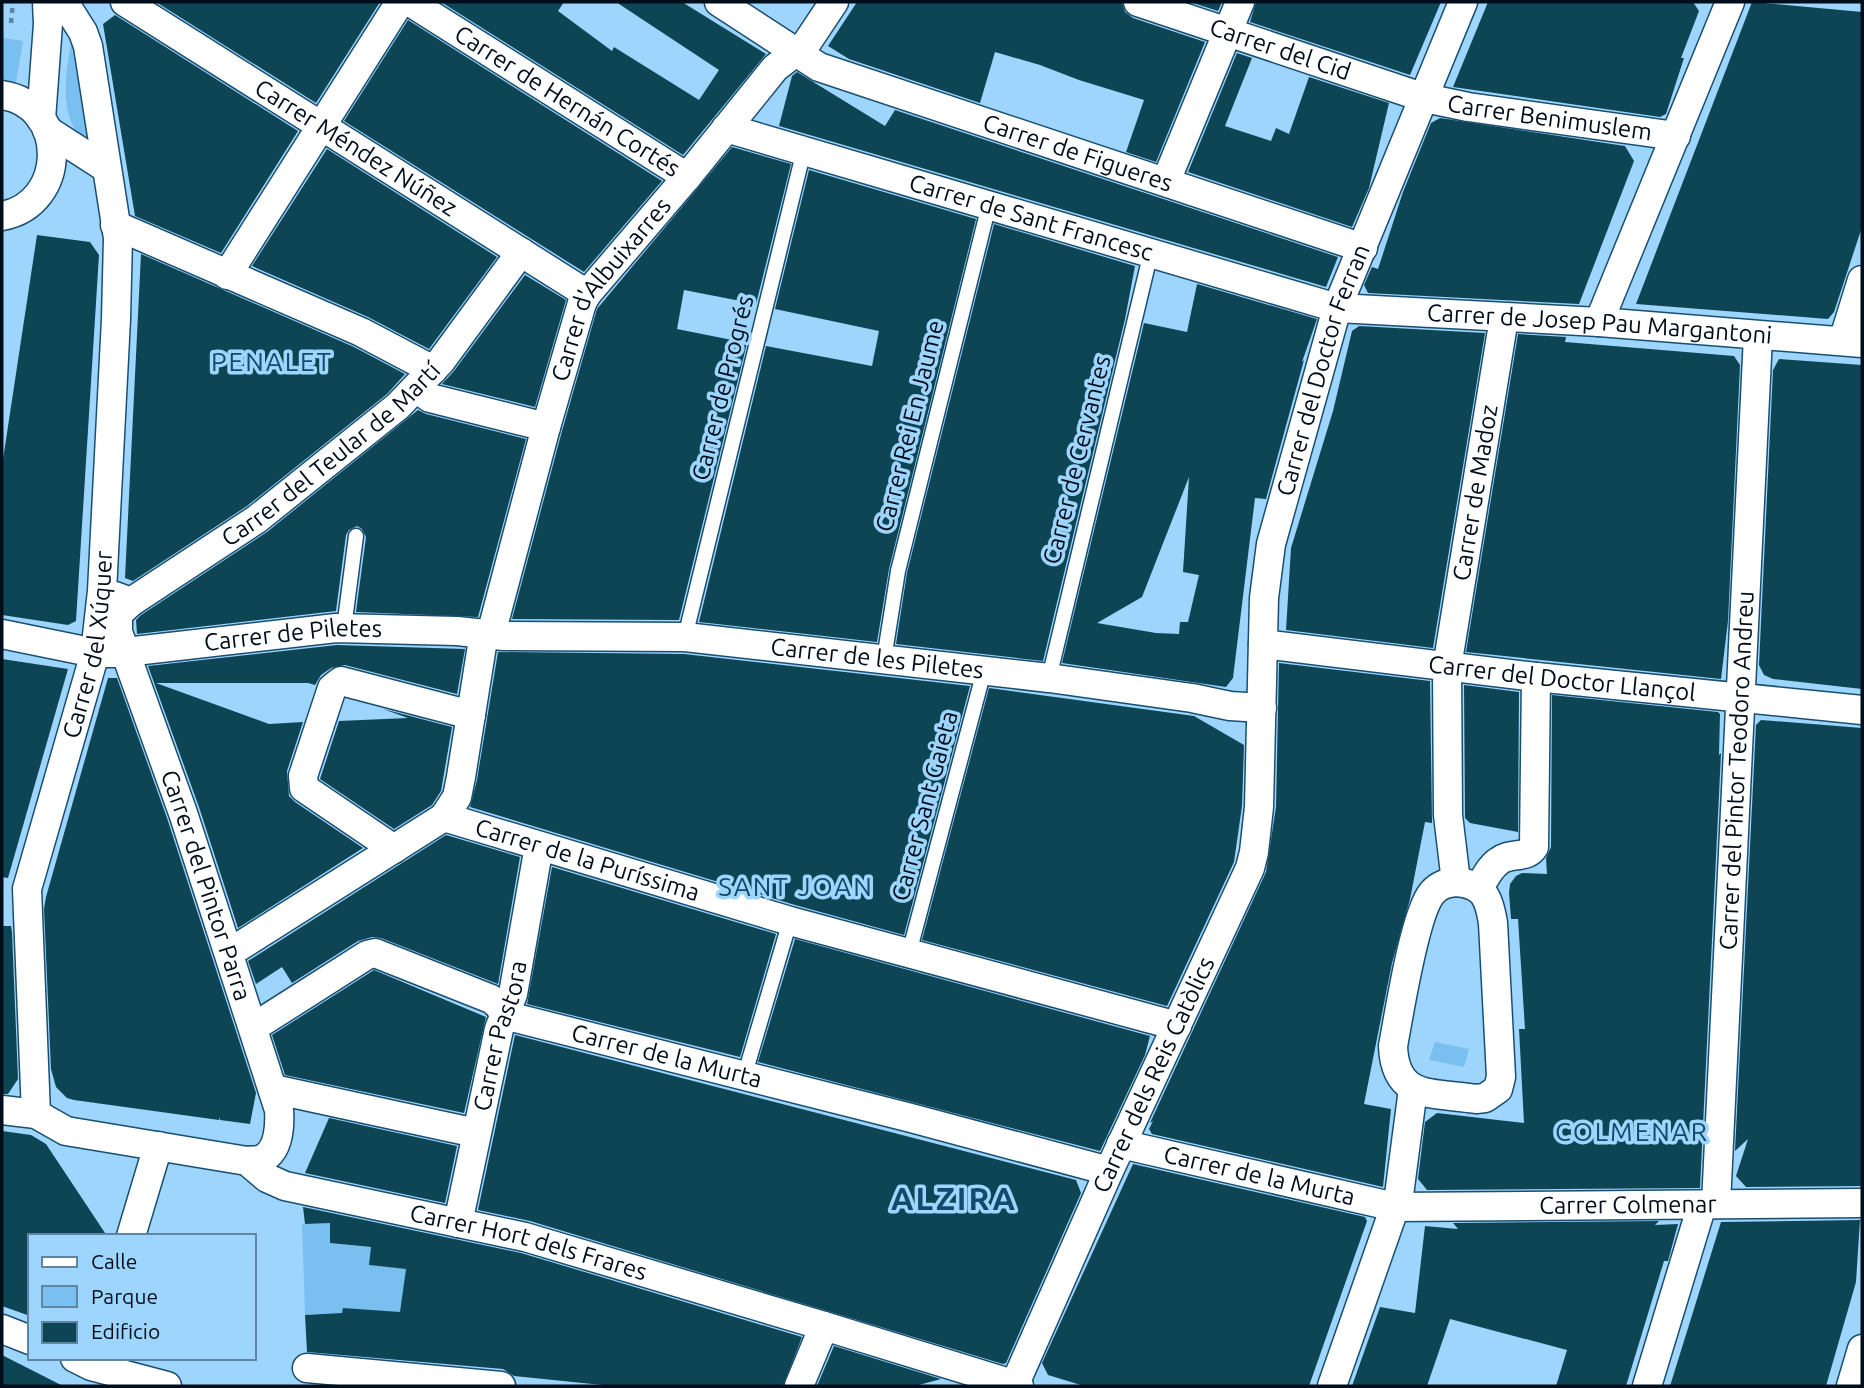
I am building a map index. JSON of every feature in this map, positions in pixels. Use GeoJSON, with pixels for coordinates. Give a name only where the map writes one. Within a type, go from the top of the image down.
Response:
{"type":"FeatureCollection","features":[{"type":"Feature","properties":{"kind":"street"},"geometry":{"type":"LineString","coordinates":[[4,218],[34,200],[50,175],[52,145],[44,125],[47,2]]}},
{"type":"Feature","properties":{"kind":"street","name":"Carrer del Xúquer"},"geometry":{"type":"LineString","coordinates":[[36,1114],[14,887],[95,653],[102,591],[119,248],[88,46],[83,32],[64,2]]}},
{"type":"Feature","properties":{"kind":"street","name":"Carrer Méndez Núñez"},"geometry":{"type":"LineString","coordinates":[[125,2],[587,294]]}},
{"type":"Feature","properties":{"kind":"street"},"geometry":{"type":"LineString","coordinates":[[227,275],[400,2]]}},
{"type":"Feature","properties":{"kind":"street","name":"Carrer de Hernán Cortés"},"geometry":{"type":"LineString","coordinates":[[410,2],[687,177]]}},
{"type":"Feature","properties":{"kind":"street","name":"Carrer de Figueres"},"geometry":{"type":"LineString","coordinates":[[719,2],[819,67],[1363,248]]}},
{"type":"Feature","properties":{"kind":"street","name":"Carrer d'Albuixarres"},"geometry":{"type":"LineString","coordinates":[[471,715],[487,633],[577,314],[587,294],[775,68],[813,35],[834,2]]}},
{"type":"Feature","properties":{"kind":"street","name":"Carrer del Cid"},"geometry":{"type":"LineString","coordinates":[[1138,2],[1424,98]]}},
{"type":"Feature","properties":{"kind":"street"},"geometry":{"type":"LineString","coordinates":[[1166,181],[1240,2]]}},
{"type":"Feature","properties":{"kind":"street","name":"Carrer del Doctor Ferran"},"geometry":{"type":"LineString","coordinates":[[1262,755],[1264,598],[1271,544],[1336,308],[1463,2]]}},
{"type":"Feature","properties":{"kind":"street"},"geometry":{"type":"LineString","coordinates":[[1599,323],[1730,2]]}},
{"type":"Feature","properties":{"kind":"street"},"geometry":{"type":"LineString","coordinates":[[2,95],[20,101],[44,125],[106,168]]}},
{"type":"Feature","properties":{"kind":"street","name":"Carrer Benimuslem"},"geometry":{"type":"LineString","coordinates":[[1424,98],[1468,107],[1676,136]]}},
{"type":"Feature","properties":{"kind":"street","name":"Carrer de Sant Francesc"},"geometry":{"type":"LineString","coordinates":[[726,128],[1336,308]]}},
{"type":"Feature","properties":{"kind":"street"},"geometry":{"type":"LineString","coordinates":[[116,225],[360,332],[425,379],[430,398],[546,427]]}},
{"type":"Feature","properties":{"kind":"street","name":"Carrer del Teular de Martí"},"geometry":{"type":"LineString","coordinates":[[131,602],[257,519],[384,418],[425,379],[521,252]]}},
{"type":"Feature","properties":{"kind":"street"},"geometry":{"type":"LineString","coordinates":[[1853,342],[1862,279]]}},
{"type":"Feature","properties":{"kind":"street","name":"Carrer de Josep Pau Margantoni"},"geometry":{"type":"LineString","coordinates":[[1336,308],[1599,323],[1853,342]]}},
{"type":"Feature","properties":{"kind":"street","name":"Carrer de Madoz"},"geometry":{"type":"LineString","coordinates":[[1413,1089],[1476,1099],[1492,1095],[1500,1083],[1493,923],[1488,901],[1467,885],[1448,815],[1447,667],[1504,318]]}},
{"type":"Feature","properties":{"kind":"street","name":"Carrer del Pintor Teodoro Andreu"},"geometry":{"type":"LineString","coordinates":[[1647,1386],[1709,1204],[1742,697],[1758,336]]}},
{"type":"Feature","properties":{"kind":"street"},"geometry":{"type":"LineString","coordinates":[[102,591],[131,602]]}},
{"type":"Feature","properties":{"kind":"street","name":"Carrer del Pintor Parra"},"geometry":{"type":"LineString","coordinates":[[131,602],[121,610],[117,620],[118,632],[254,1027],[280,1121],[276,1141],[263,1159],[247,1161]]}},
{"type":"Feature","properties":{"kind":"street","name":"Carrer de Piletes"},"geometry":{"type":"LineString","coordinates":[[2,634],[95,653],[127,653],[344,628],[487,633]]}},
{"type":"Feature","properties":{"kind":"street","name":"Carrer de les Piletes"},"geometry":{"type":"LineString","coordinates":[[487,633],[504,636],[685,637],[1049,678],[1230,706],[1262,708]]}},
{"type":"Feature","properties":{"kind":"street","name":"Carrer del Doctor Llançol"},"geometry":{"type":"LineString","coordinates":[[1263,644],[1536,677],[1862,710]]}},
{"type":"Feature","properties":{"kind":"street"},"geometry":{"type":"LineString","coordinates":[[1332,1386],[1403,1180],[1413,1089],[1402,1080],[1395,1065],[1393,1046],[1420,918],[1426,903],[1439,886],[1467,885],[1497,861],[1527,853],[1534,846],[1536,677]]}},
{"type":"Feature","properties":{"kind":"street"},"geometry":{"type":"LineString","coordinates":[[394,849],[304,788],[303,776],[332,688],[341,681],[471,715],[457,797],[444,817]]}},
{"type":"Feature","properties":{"kind":"street","name":"Carrer dels Reis Catòlics"},"geometry":{"type":"LineString","coordinates":[[1016,1386],[1121,1144],[1250,868],[1256,838],[1262,755]]}},
{"type":"Feature","properties":{"kind":"street","name":"Carrer de la Puríssima"},"geometry":{"type":"LineString","coordinates":[[229,953],[444,817],[790,921],[1177,1026]]}},
{"type":"Feature","properties":{"kind":"street","name":"Carrer Pastora"},"geometry":{"type":"LineString","coordinates":[[458,1223],[499,1029],[513,994],[538,846]]}},
{"type":"Feature","properties":{"kind":"street","name":"Carrer de la Murta"},"geometry":{"type":"LineString","coordinates":[[254,1027],[367,955],[375,953],[491,999],[501,1005],[505,1015],[1109,1171]]}},
{"type":"Feature","properties":{"kind":"street"},"geometry":{"type":"LineString","coordinates":[[273,1089],[477,1133]]}},
{"type":"Feature","properties":{"kind":"street"},"geometry":{"type":"LineString","coordinates":[[2,1110],[36,1114]]}},
{"type":"Feature","properties":{"kind":"street","name":"Carrer Hort dels Frares"},"geometry":{"type":"LineString","coordinates":[[36,1114],[66,1131],[247,1161],[267,1178],[285,1186],[525,1237],[824,1325],[1016,1386]]}},
{"type":"Feature","properties":{"kind":"street","name":"Carrer de la Murta"},"geometry":{"type":"LineString","coordinates":[[1121,1144],[1395,1207]]}},
{"type":"Feature","properties":{"kind":"street"},"geometry":{"type":"LineString","coordinates":[[132,1234],[158,1146]]}},
{"type":"Feature","properties":{"kind":"street","name":"Carrer Colmenar"},"geometry":{"type":"LineString","coordinates":[[1395,1207],[1862,1203]]}},
{"type":"Feature","properties":{"kind":"street"},"geometry":{"type":"LineString","coordinates":[[799,1386],[824,1325]]}},
{"type":"Feature","properties":{"kind":"street"},"geometry":{"type":"LineString","coordinates":[[2,1329],[28,1339]]}},
{"type":"Feature","properties":{"kind":"street"},"geometry":{"type":"LineString","coordinates":[[1852,1386],[1862,1349]]}},
{"type":"Feature","properties":{"kind":"street"},"geometry":{"type":"LineString","coordinates":[[86,1367],[167,1386]]}},
{"type":"Feature","properties":{"kind":"street"},"geometry":{"type":"LineString","coordinates":[[307,1368],[501,1386]]}},
{"type":"Feature","properties":{"kind":"lane","name":"Carrer de Progrés"},"geometry":{"type":"LineString","coordinates":[[685,637],[804,150]]}},
{"type":"Feature","properties":{"kind":"lane","name":"Carrer Rei En Jaume"},"geometry":{"type":"LineString","coordinates":[[884,659],[898,571],[989,205]]}},
{"type":"Feature","properties":{"kind":"lane","name":"Carrer de Cervantes"},"geometry":{"type":"LineString","coordinates":[[1049,678],[1151,252]]}},
{"type":"Feature","properties":{"kind":"lane"},"geometry":{"type":"LineString","coordinates":[[344,628],[356,536]]}},
{"type":"Feature","properties":{"kind":"lane","name":"Carrer Sant Gaieta"},"geometry":{"type":"LineString","coordinates":[[909,953],[984,671]]}},
{"type":"Feature","properties":{"kind":"lane"},"geometry":{"type":"LineString","coordinates":[[744,1077],[790,921]]}},
{"type":"Feature","properties":{"kind":"path"},"geometry":{"type":"LineString","coordinates":[[12,23],[13,2]]}},
{"type":"Feature","properties":{"kind":"green space"},"geometry":{"type":"Polygon","coordinates":[[[72,37],[92,146],[72,125],[68,111],[66,81],[72,37]]]}},
{"type":"Feature","properties":{"kind":"green space"},"geometry":{"type":"Polygon","coordinates":[[[2,38],[23,41],[15,88],[2,86],[2,38]]]}},
{"type":"Feature","properties":{"kind":"green space"},"geometry":{"type":"Polygon","coordinates":[[[1435,1042],[1469,1049],[1464,1067],[1429,1060],[1435,1042]]]}},
{"type":"Feature","properties":{"kind":"green space"},"geometry":{"type":"Polygon","coordinates":[[[330,1223],[330,1243],[376,1248],[376,1259],[370,1260],[369,1265],[406,1269],[405,1279],[426,1315],[343,1308],[342,1313],[305,1315],[302,1224],[330,1223]]]}},
{"type":"Feature","properties":{"kind":"building"},"geometry":{"type":"Polygon","coordinates":[[[156,2],[380,2],[316,103],[156,2]]]}},
{"type":"Feature","properties":{"kind":"building"},"geometry":{"type":"Polygon","coordinates":[[[441,2],[564,2],[558,11],[612,51],[614,47],[699,100],[719,70],[616,2],[682,2],[766,54],[683,155],[441,2]]]}},
{"type":"Feature","properties":{"kind":"building"},"geometry":{"type":"Polygon","coordinates":[[[857,2],[1122,2],[1125,12],[1133,18],[1205,42],[1156,162],[1126,152],[1144,100],[1040,65],[995,52],[980,103],[849,59],[828,46],[857,2]]]}},
{"type":"Feature","properties":{"kind":"building"},"geometry":{"type":"Polygon","coordinates":[[[1190,2],[1222,2],[1218,11],[1190,2]]]}},
{"type":"Feature","properties":{"kind":"building"},"geometry":{"type":"Polygon","coordinates":[[[1256,2],[1441,2],[1410,75],[1250,22],[1256,2]]]}},
{"type":"Feature","properties":{"kind":"building"},"geometry":{"type":"Polygon","coordinates":[[[1488,2],[1693,2],[1699,11],[1681,58],[1684,58],[1666,114],[1660,117],[1453,87],[1488,2]]]}},
{"type":"Feature","properties":{"kind":"building"},"geometry":{"type":"Polygon","coordinates":[[[1752,2],[1862,12],[1862,227],[1834,312],[1828,319],[1636,304],[1752,2]]]}},
{"type":"Feature","properties":{"kind":"building"},"geometry":{"type":"Polygon","coordinates":[[[115,15],[298,131],[221,253],[135,216],[103,24],[115,15]]]}},
{"type":"Feature","properties":{"kind":"building"},"geometry":{"type":"Polygon","coordinates":[[[408,20],[662,181],[584,272],[344,121],[408,20]]]}},
{"type":"Feature","properties":{"kind":"building"},"geometry":{"type":"Polygon","coordinates":[[[1237,53],[1252,58],[1225,126],[1271,141],[1276,128],[1289,134],[1309,77],[1389,103],[1369,188],[1352,227],[1188,172],[1237,53]]]}},
{"type":"Feature","properties":{"kind":"building"},"geometry":{"type":"Polygon","coordinates":[[[797,72],[885,126],[895,110],[1338,257],[1326,287],[779,126],[792,76],[797,72]]]}},
{"type":"Feature","properties":{"kind":"building"},"geometry":{"type":"Polygon","coordinates":[[[1440,118],[1625,146],[1634,161],[1579,304],[1368,293],[1364,285],[1372,267],[1378,269],[1403,192],[1431,123],[1440,118]]]}},
{"type":"Feature","properties":{"kind":"building"},"geometry":{"type":"Polygon","coordinates":[[[732,147],[791,164],[756,304],[684,290],[677,329],[747,343],[679,620],[512,619],[597,309],[732,147]]]}},
{"type":"Feature","properties":{"kind":"building"},"geometry":{"type":"Polygon","coordinates":[[[327,149],[497,257],[429,349],[368,317],[252,266],[327,149]]]}},
{"type":"Feature","properties":{"kind":"building"},"geometry":{"type":"Polygon","coordinates":[[[809,170],[976,219],[889,569],[877,642],[699,622],[766,346],[872,366],[879,331],[775,309],[809,170]]]}},
{"type":"Feature","properties":{"kind":"building"},"geometry":{"type":"Polygon","coordinates":[[[994,224],[1135,266],[1125,319],[1043,661],[896,644],[907,573],[994,224]]]}},
{"type":"Feature","properties":{"kind":"building"},"geometry":{"type":"Polygon","coordinates":[[[37,235],[90,242],[99,255],[76,621],[68,625],[2,615],[2,466],[37,235]]]}},
{"type":"Feature","properties":{"kind":"building"},"geometry":{"type":"Polygon","coordinates":[[[141,254],[354,347],[405,374],[387,394],[247,506],[133,581],[125,578],[141,254]]]}},
{"type":"Feature","properties":{"kind":"building"},"geometry":{"type":"Polygon","coordinates":[[[525,275],[566,300],[535,407],[442,384],[454,371],[525,275]]]}},
{"type":"Feature","properties":{"kind":"building"},"geometry":{"type":"Polygon","coordinates":[[[1197,284],[1317,319],[1302,362],[1304,360],[1266,499],[1255,498],[1233,678],[1226,687],[1062,663],[1144,323],[1187,332],[1197,284]],[[1189,477],[1142,597],[1097,623],[1179,634],[1180,622],[1188,622],[1199,575],[1183,572],[1189,477]]]}},
{"type":"Feature","properties":{"kind":"building"},"geometry":{"type":"Polygon","coordinates":[[[1359,326],[1485,333],[1433,648],[1286,630],[1291,548],[1333,411],[1352,331],[1359,326]]]}},
{"type":"Feature","properties":{"kind":"building"},"geometry":{"type":"Polygon","coordinates":[[[1518,334],[1566,337],[1565,342],[1734,356],[1740,365],[1728,621],[1721,679],[1466,652],[1518,334]]]}},
{"type":"Feature","properties":{"kind":"building"},"geometry":{"type":"Polygon","coordinates":[[[1779,359],[1862,365],[1862,689],[1773,679],[1764,675],[1759,665],[1773,370],[1779,359]]]}},
{"type":"Feature","properties":{"kind":"building"},"geometry":{"type":"Polygon","coordinates":[[[418,410],[526,439],[478,617],[356,612],[366,537],[357,526],[346,535],[336,611],[137,634],[136,620],[141,615],[267,532],[418,410]]]}},
{"type":"Feature","properties":{"kind":"building"},"geometry":{"type":"Polygon","coordinates":[[[337,645],[465,649],[457,694],[345,665],[331,668],[321,675],[315,685],[156,683],[269,724],[303,722],[287,771],[289,796],[363,848],[238,928],[199,807],[148,666],[337,645]]]}},
{"type":"Feature","properties":{"kind":"building"},"geometry":{"type":"Polygon","coordinates":[[[498,652],[684,654],[970,686],[904,935],[470,807],[498,652]]]}},
{"type":"Feature","properties":{"kind":"building"},"geometry":{"type":"Polygon","coordinates":[[[2,659],[68,669],[8,878],[2,877],[2,659]]]}},
{"type":"Feature","properties":{"kind":"building"},"geometry":{"type":"Polygon","coordinates":[[[1279,663],[1430,681],[1432,823],[1425,822],[1410,899],[1392,963],[1364,1104],[1391,1109],[1383,1187],[1152,1134],[1149,1129],[1266,872],[1276,807],[1279,663]]]}},
{"type":"Feature","properties":{"kind":"building"},"geometry":{"type":"Polygon","coordinates":[[[108,678],[117,678],[167,818],[256,1093],[250,1124],[220,1120],[220,1117],[219,1120],[74,1100],[67,1098],[56,1087],[51,1069],[44,909],[108,678]]]}},
{"type":"Feature","properties":{"kind":"building"},"geometry":{"type":"Polygon","coordinates":[[[1464,685],[1519,692],[1518,832],[1470,823],[1465,818],[1464,685]]]}},
{"type":"Feature","properties":{"kind":"building"},"geometry":{"type":"Polygon","coordinates":[[[989,688],[1194,716],[1244,745],[1242,806],[1234,862],[1167,1006],[922,940],[989,688]]]}},
{"type":"Feature","properties":{"kind":"building"},"geometry":{"type":"Polygon","coordinates":[[[1552,695],[1720,714],[1719,755],[1721,753],[1700,1188],[1427,1190],[1418,1179],[1425,1122],[1437,1113],[1524,1123],[1519,1029],[1525,1029],[1518,919],[1511,919],[1509,893],[1510,884],[1522,873],[1547,874],[1546,858],[1551,847],[1552,695]]]}},
{"type":"Feature","properties":{"kind":"building"},"geometry":{"type":"Polygon","coordinates":[[[383,709],[452,727],[441,791],[432,805],[394,829],[320,779],[339,721],[408,718],[383,709]]]}},
{"type":"Feature","properties":{"kind":"building"},"geometry":{"type":"Polygon","coordinates":[[[1761,720],[1862,728],[1862,1186],[1746,1187],[1736,1176],[1748,1139],[1735,1151],[1756,725],[1761,720]]]}},
{"type":"Feature","properties":{"kind":"building"},"geometry":{"type":"Polygon","coordinates":[[[446,835],[520,857],[498,984],[381,938],[372,937],[358,941],[292,983],[282,967],[256,984],[248,961],[446,835]]]}},
{"type":"Feature","properties":{"kind":"building"},"geometry":{"type":"Polygon","coordinates":[[[552,867],[776,934],[740,1057],[527,1004],[552,867]]]}},
{"type":"Feature","properties":{"kind":"building"},"geometry":{"type":"Polygon","coordinates":[[[2,926],[11,926],[12,932],[18,1079],[8,1094],[2,1094],[2,926]]]}},
{"type":"Feature","properties":{"kind":"building"},"geometry":{"type":"Polygon","coordinates":[[[795,939],[1150,1036],[1145,1055],[1100,1151],[758,1062],[795,939]]]}},
{"type":"Feature","properties":{"kind":"building"},"geometry":{"type":"Polygon","coordinates":[[[374,970],[486,1017],[464,1113],[285,1075],[272,1035],[374,970]]]}},
{"type":"Feature","properties":{"kind":"building"},"geometry":{"type":"Polygon","coordinates":[[[515,1035],[1076,1180],[1081,1193],[1006,1363],[530,1221],[478,1210],[515,1035]]]}},
{"type":"Feature","properties":{"kind":"building"},"geometry":{"type":"Polygon","coordinates":[[[329,1118],[457,1146],[445,1203],[305,1173],[329,1118]]]}},
{"type":"Feature","properties":{"kind":"building"},"geometry":{"type":"Polygon","coordinates":[[[2,1131],[31,1135],[46,1144],[106,1234],[28,1234],[28,1315],[2,1306],[2,1131]]]}},
{"type":"Feature","properties":{"kind":"building"},"geometry":{"type":"Polygon","coordinates":[[[1133,1164],[1365,1217],[1367,1221],[1309,1386],[1084,1386],[1048,1375],[1042,1363],[1133,1164]]]}},
{"type":"Feature","properties":{"kind":"building"},"geometry":{"type":"Polygon","coordinates":[[[303,1207],[521,1253],[802,1337],[783,1386],[612,1386],[514,1376],[503,1369],[307,1352],[305,1315],[342,1313],[343,1308],[400,1312],[406,1269],[369,1265],[371,1247],[330,1243],[330,1223],[305,1224],[303,1207]]]}},
{"type":"Feature","properties":{"kind":"building"},"geometry":{"type":"Polygon","coordinates":[[[1860,1220],[1856,1282],[1826,1386],[1670,1386],[1721,1222],[1860,1220]]]}},
{"type":"Feature","properties":{"kind":"building"},"geometry":{"type":"Polygon","coordinates":[[[1659,1221],[1655,1225],[1678,1224],[1626,1386],[1556,1386],[1567,1350],[1450,1319],[1427,1386],[1352,1386],[1380,1307],[1415,1313],[1425,1226],[1458,1229],[1453,1223],[1659,1221]]]}},
{"type":"Feature","properties":{"kind":"building"},"geometry":{"type":"Polygon","coordinates":[[[834,1346],[941,1379],[915,1386],[817,1386],[834,1346]]]}},
{"type":"Feature","properties":{"kind":"building"},"geometry":{"type":"Polygon","coordinates":[[[2,1355],[63,1386],[2,1386],[2,1355]]]}},
{"type":"Feature","properties":{"kind":"district","name":"PENALET"},"geometry":{"type":"Point","coordinates":[272,362]}},
{"type":"Feature","properties":{"kind":"district","name":"SANT JOAN"},"geometry":{"type":"Point","coordinates":[796,887]}},
{"type":"Feature","properties":{"kind":"district","name":"COLMENAR"},"geometry":{"type":"Point","coordinates":[1632,1132]}},
{"type":"Feature","properties":{"kind":"district","name":"ALZIRA"},"geometry":{"type":"Point","coordinates":[954,1199]}}]}
